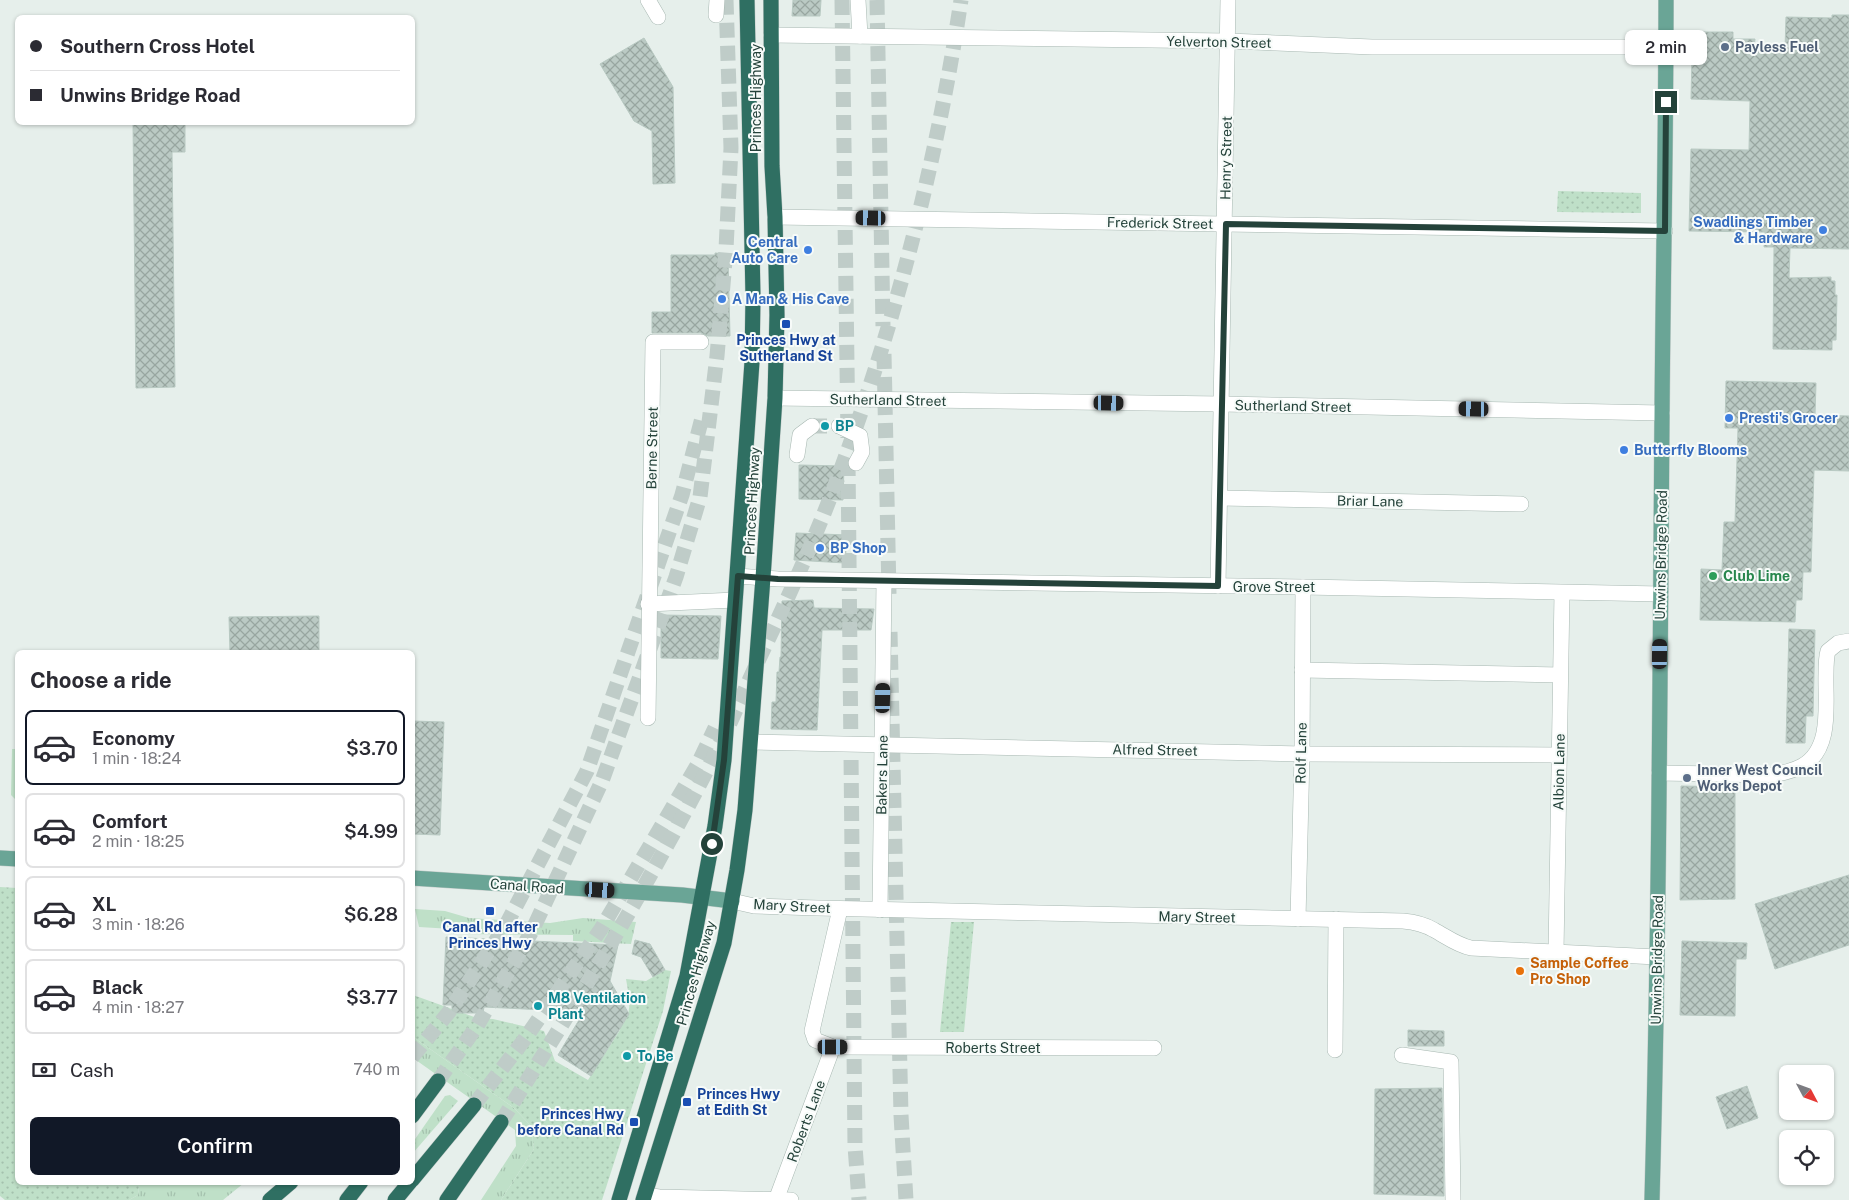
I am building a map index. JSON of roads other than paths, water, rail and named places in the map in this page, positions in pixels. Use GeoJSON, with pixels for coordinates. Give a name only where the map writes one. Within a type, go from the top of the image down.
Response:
{"type":"FeatureCollection","features":[{"type":"Feature","properties":{"kind":"highway","name":"Princes Highway"},"geometry":{"type":"LineString","coordinates":[[619,1200],[687,976],[720,794],[724,760],[738,576],[752,344],[753,297],[748,0]]}},
{"type":"Feature","properties":{"kind":"highway","name":"Princes Highway"},"geometry":{"type":"LineString","coordinates":[[644,1197],[724,943],[745,810],[775,398],[777,315],[772,166],[771,0]]}},
{"type":"Feature","properties":{"kind":"highway"},"geometry":{"type":"LineString","coordinates":[[415,1112],[438,1081]]}},
{"type":"Feature","properties":{"kind":"highway"},"geometry":{"type":"LineString","coordinates":[[415,1176],[474,1105]]}},
{"type":"Feature","properties":{"kind":"highway"},"geometry":{"type":"LineString","coordinates":[[447,1200],[501,1122]]}},
{"type":"Feature","properties":{"kind":"highway"},"geometry":{"type":"LineString","coordinates":[[271,1200],[288,1185]]}},
{"type":"Feature","properties":{"kind":"highway"},"geometry":{"type":"LineString","coordinates":[[347,1200],[359,1185]]}},
{"type":"Feature","properties":{"kind":"highway"},"geometry":{"type":"LineString","coordinates":[[395,1200],[408,1185]]}},
{"type":"Feature","properties":{"kind":"main road","name":"Unwins Bridge Road"},"geometry":{"type":"LineString","coordinates":[[1652,1200],[1657,957],[1666,0]]}},
{"type":"Feature","properties":{"kind":"main road"},"geometry":{"type":"LineString","coordinates":[[0,858],[15,859]]}},
{"type":"Feature","properties":{"kind":"main road","name":"Canal Road"},"geometry":{"type":"LineString","coordinates":[[415,878],[702,897],[732,901]]}},
{"type":"Feature","properties":{"kind":"street"},"geometry":{"type":"LineString","coordinates":[[648,0],[658,17]]}},
{"type":"Feature","properties":{"kind":"street"},"geometry":{"type":"LineString","coordinates":[[858,0],[860,36]]}},
{"type":"Feature","properties":{"kind":"street","name":"Henry Street"},"geometry":{"type":"LineString","coordinates":[[1218,586],[1226,224],[1228,0]]}},
{"type":"Feature","properties":{"kind":"street","name":"Yelverton Street"},"geometry":{"type":"LineString","coordinates":[[772,35],[1228,41],[1381,47],[1666,47]]}},
{"type":"Feature","properties":{"kind":"street","name":"Frederick Street"},"geometry":{"type":"LineString","coordinates":[[775,217],[1665,231]]}},
{"type":"Feature","properties":{"kind":"street","name":"Berne Street"},"geometry":{"type":"LineString","coordinates":[[648,718],[648,604],[653,342],[701,342]]}},
{"type":"Feature","properties":{"kind":"street","name":"Sutherland Street"},"geometry":{"type":"LineString","coordinates":[[775,398],[1222,404],[1662,413]]}},
{"type":"Feature","properties":{"kind":"street"},"geometry":{"type":"LineString","coordinates":[[798,455],[800,435],[812,426]]}},
{"type":"Feature","properties":{"kind":"street"},"geometry":{"type":"LineString","coordinates":[[839,426],[860,436],[862,452],[856,463]]}},
{"type":"Feature","properties":{"kind":"street","name":"Briar Lane"},"geometry":{"type":"LineString","coordinates":[[1220,498],[1521,504]]}},
{"type":"Feature","properties":{"kind":"street","name":"Grove Street"},"geometry":{"type":"LineString","coordinates":[[738,576],[884,581],[1661,594]]}},
{"type":"Feature","properties":{"kind":"street","name":"Bakers Lane"},"geometry":{"type":"LineString","coordinates":[[880,910],[884,581]]}},
{"type":"Feature","properties":{"kind":"street","name":"Rolf Lane"},"geometry":{"type":"LineString","coordinates":[[1298,919],[1302,754],[1303,587]]}},
{"type":"Feature","properties":{"kind":"street","name":"Albion Lane"},"geometry":{"type":"LineString","coordinates":[[1556,952],[1562,593]]}},
{"type":"Feature","properties":{"kind":"street"},"geometry":{"type":"LineString","coordinates":[[648,604],[735,600]]}},
{"type":"Feature","properties":{"kind":"street"},"geometry":{"type":"LineString","coordinates":[[1659,773],[1773,774],[1792,771],[1803,766],[1812,758],[1822,740],[1825,728],[1828,651],[1838,642],[1849,641]]}},
{"type":"Feature","properties":{"kind":"street"},"geometry":{"type":"LineString","coordinates":[[1302,670],[1560,675]]}},
{"type":"Feature","properties":{"kind":"street","name":"Alfred Street"},"geometry":{"type":"LineString","coordinates":[[751,742],[1302,754],[1559,755]]}},
{"type":"Feature","properties":{"kind":"street","name":"Mary Street"},"geometry":{"type":"LineString","coordinates":[[732,901],[754,906],[880,910],[1416,922],[1434,929],[1458,944],[1471,948],[1657,957]]}},
{"type":"Feature","properties":{"kind":"street"},"geometry":{"type":"LineString","coordinates":[[833,1047],[815,1040],[812,1031],[840,908]]}},
{"type":"Feature","properties":{"kind":"street"},"geometry":{"type":"LineString","coordinates":[[1335,1050],[1336,919]]}},
{"type":"Feature","properties":{"kind":"street","name":"Roberts Street"},"geometry":{"type":"LineString","coordinates":[[833,1047],[1154,1048]]}},
{"type":"Feature","properties":{"kind":"street","name":"Roberts Lane"},"geometry":{"type":"LineString","coordinates":[[776,1200],[833,1047]]}},
{"type":"Feature","properties":{"kind":"street"},"geometry":{"type":"LineString","coordinates":[[1402,1055],[1451,1062],[1453,1200]]}},
{"type":"Feature","properties":{"kind":"street"},"geometry":{"type":"LineString","coordinates":[[644,1197],[791,1200]]}},
{"type":"Feature","properties":{"kind":"tunnel"},"geometry":{"type":"LineString","coordinates":[[438,1081],[477,1026],[532,931],[602,781],[676,577],[700,497],[717,356],[726,249],[731,148],[726,0]]}},
{"type":"Feature","properties":{"kind":"tunnel"},"geometry":{"type":"LineString","coordinates":[[842,0],[848,438]]}},
{"type":"Feature","properties":{"kind":"tunnel"},"geometry":{"type":"LineString","coordinates":[[877,0],[883,326]]}},
{"type":"Feature","properties":{"kind":"tunnel"},"geometry":{"type":"LineString","coordinates":[[501,1122],[607,950],[682,817],[726,731],[822,518],[841,469],[880,354],[913,238],[940,119],[961,0]]}},
{"type":"Feature","properties":{"kind":"tunnel"},"geometry":{"type":"LineString","coordinates":[[884,354],[889,594]]}},
{"type":"Feature","properties":{"kind":"tunnel"},"geometry":{"type":"LineString","coordinates":[[415,1053],[449,1012],[506,925],[587,771],[682,495],[702,418]]}},
{"type":"Feature","properties":{"kind":"tunnel"},"geometry":{"type":"LineString","coordinates":[[812,426],[839,426]]}},
{"type":"Feature","properties":{"kind":"tunnel"},"geometry":{"type":"LineString","coordinates":[[848,461],[855,1146],[859,1200]]}},
{"type":"Feature","properties":{"kind":"tunnel"},"geometry":{"type":"LineString","coordinates":[[890,632],[901,1115],[906,1200]]}},
{"type":"Feature","properties":{"kind":"tunnel"},"geometry":{"type":"LineString","coordinates":[[474,1105],[524,1040],[601,929],[698,764],[715,728]]}},
{"type":"Feature","properties":{"kind":"place","name":"Payless Fuel"},"geometry":{"type":"Point","coordinates":[1725,47]}},
{"type":"Feature","properties":{"kind":"place","name":"Swadlings Timber & Hardware"},"geometry":{"type":"Point","coordinates":[1823,230]}},
{"type":"Feature","properties":{"kind":"place","name":"Central Auto Care"},"geometry":{"type":"Point","coordinates":[808,250]}},
{"type":"Feature","properties":{"kind":"place","name":"A Man & His Cave"},"geometry":{"type":"Point","coordinates":[722,299]}},
{"type":"Feature","properties":{"kind":"place","name":"Princes Hwy at Sutherland St"},"geometry":{"type":"Point","coordinates":[786,324]}},
{"type":"Feature","properties":{"kind":"place","name":"Presti's Grocer"},"geometry":{"type":"Point","coordinates":[1729,418]}},
{"type":"Feature","properties":{"kind":"place","name":"BP"},"geometry":{"type":"Point","coordinates":[825,426]}},
{"type":"Feature","properties":{"kind":"place","name":"Butterfly Blooms"},"geometry":{"type":"Point","coordinates":[1624,450]}},
{"type":"Feature","properties":{"kind":"place","name":"BP Shop"},"geometry":{"type":"Point","coordinates":[820,548]}},
{"type":"Feature","properties":{"kind":"place","name":"Club Lime"},"geometry":{"type":"Point","coordinates":[1713,576]}},
{"type":"Feature","properties":{"kind":"place","name":"Inner West Council Works Depot"},"geometry":{"type":"Point","coordinates":[1687,778]}},
{"type":"Feature","properties":{"kind":"place","name":"Canal Rd after Princes Hwy"},"geometry":{"type":"Point","coordinates":[490,911]}},
{"type":"Feature","properties":{"kind":"place","name":"Sample Coffee Pro Shop"},"geometry":{"type":"Point","coordinates":[1520,971]}},
{"type":"Feature","properties":{"kind":"place","name":"M8 Ventilation Plant"},"geometry":{"type":"Point","coordinates":[538,1006]}},
{"type":"Feature","properties":{"kind":"place","name":"To Be"},"geometry":{"type":"Point","coordinates":[627,1056]}},
{"type":"Feature","properties":{"kind":"place","name":"Princes Hwy at Edith St"},"geometry":{"type":"Point","coordinates":[687,1102]}},
{"type":"Feature","properties":{"kind":"place","name":"Princes Hwy before Canal Rd"},"geometry":{"type":"Point","coordinates":[634,1122]}}]}
